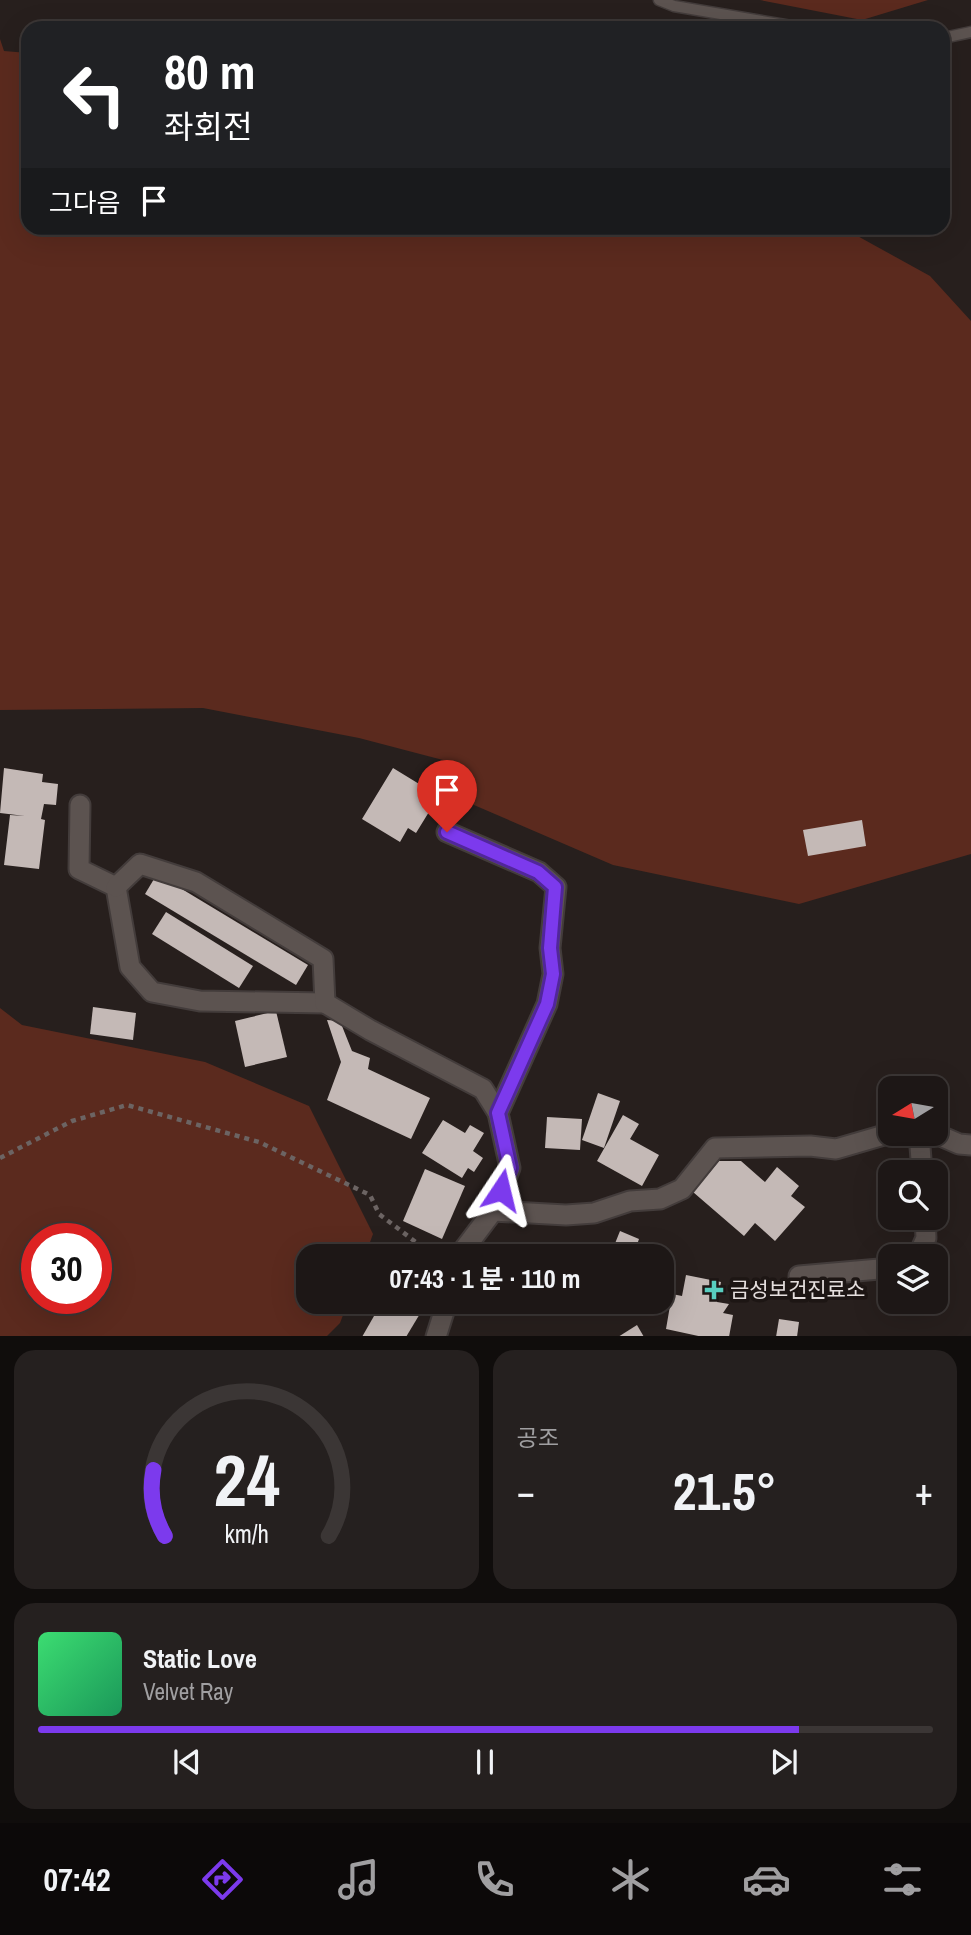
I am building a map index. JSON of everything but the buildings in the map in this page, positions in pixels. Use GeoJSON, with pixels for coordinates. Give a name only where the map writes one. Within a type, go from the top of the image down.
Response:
{"type":"FeatureCollection","features":[{"type":"Feature","properties":{"kind":"street"},"geometry":{"type":"LineString","coordinates":[[80,805],[79,869],[116,887]]}},
{"type":"Feature","properties":{"kind":"street"},"geometry":{"type":"LineString","coordinates":[[447,832],[538,872],[555,887],[550,948],[553,974],[547,1004],[498,1113]]}},
{"type":"Feature","properties":{"kind":"street"},"geometry":{"type":"LineString","coordinates":[[116,887],[140,864],[196,882],[323,958],[325,1003]]}},
{"type":"Feature","properties":{"kind":"street"},"geometry":{"type":"LineString","coordinates":[[116,887],[130,967],[152,992],[200,1001],[325,1003],[370,1030],[483,1089],[498,1113],[510,1168],[493,1211],[468,1244]]}},
{"type":"Feature","properties":{"kind":"street"},"geometry":{"type":"LineString","coordinates":[[493,1211],[566,1215],[593,1213],[629,1201],[660,1199],[682,1189],[715,1148],[800,1146],[836,1149],[878,1137]]}},
{"type":"Feature","properties":{"kind":"street"},"geometry":{"type":"LineString","coordinates":[[948,1139],[959,1144],[971,1144]]}},
{"type":"Feature","properties":{"kind":"street"},"geometry":{"type":"LineString","coordinates":[[799,1276],[878,1269]]}},
{"type":"Feature","properties":{"kind":"street"},"geometry":{"type":"LineString","coordinates":[[436,1336],[443,1314]]}},
{"type":"Feature","properties":{"kind":"lane"},"geometry":{"type":"LineString","coordinates":[[659,0],[674,6],[762,21]]}},
{"type":"Feature","properties":{"kind":"lane"},"geometry":{"type":"LineString","coordinates":[[950,36],[971,32]]}},
{"type":"Feature","properties":{"kind":"path"},"geometry":{"type":"LineString","coordinates":[[0,1158],[72,1121],[127,1105],[260,1142],[370,1195],[379,1214],[418,1244]]}},
{"type":"Feature","properties":{"kind":"shaded area"},"geometry":{"type":"Polygon","coordinates":[[[760,0],[928,0],[862,20],[760,0]]]}},
{"type":"Feature","properties":{"kind":"shaded area"},"geometry":{"type":"Polygon","coordinates":[[[0,39],[4,51],[21,52],[21,235],[856,235],[930,276],[971,321],[971,854],[799,904],[613,865],[453,796],[462,765],[359,738],[203,708],[0,710],[0,39]]]}},
{"type":"Feature","properties":{"kind":"shaded area"},"geometry":{"type":"Polygon","coordinates":[[[0,1008],[22,1025],[205,1062],[309,1106],[373,1234],[369,1244],[296,1244],[296,1314],[343,1314],[340,1323],[327,1336],[0,1336],[0,1008]]]}},
{"type":"Feature","properties":{"kind":"place","name":"금성보건진료소"},"geometry":{"type":"Point","coordinates":[714,1290]}},
{"type":"Feature","properties":{"kind":"route"},"geometry":{"type":"LineString","coordinates":[[447,832],[538,872],[555,887],[550,948],[553,974],[547,1004],[498,1113],[510,1168],[501,1190]]}}]}
